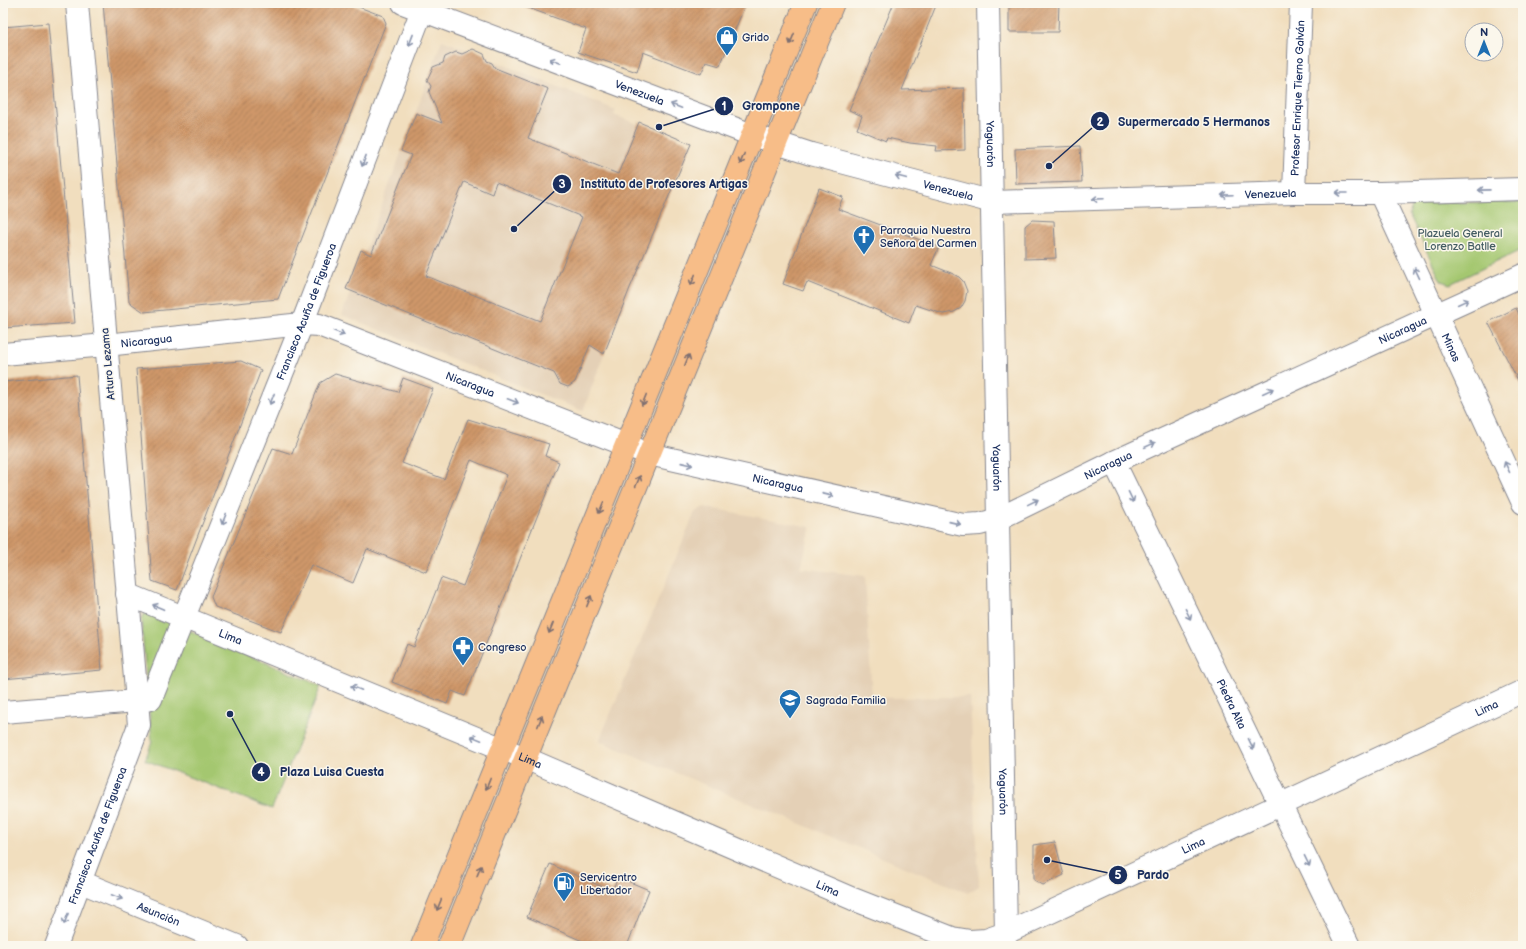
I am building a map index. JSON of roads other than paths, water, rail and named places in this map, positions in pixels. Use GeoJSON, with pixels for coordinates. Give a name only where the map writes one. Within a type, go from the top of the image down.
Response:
{"type":"FeatureCollection","features":[{"type":"Feature","properties":{"kind":"main road"},"geometry":{"type":"LineString","coordinates":[[422,946],[806,3]]}},
{"type":"Feature","properties":{"kind":"main road"},"geometry":{"type":"LineString","coordinates":[[449,946],[833,3]]}},
{"type":"Feature","properties":{"kind":"street","name":"Arturo Lezama"},"geometry":{"type":"LineString","coordinates":[[77,3],[139,725]]}},
{"type":"Feature","properties":{"kind":"street","name":"Yaguarón"},"geometry":{"type":"LineString","coordinates":[[988,3],[1007,942]]}},
{"type":"Feature","properties":{"kind":"street","name":"Profesor Enrique Tierno Galván"},"geometry":{"type":"LineString","coordinates":[[1294,193],[1301,3]]}},
{"type":"Feature","properties":{"kind":"street","name":"Venezuela"},"geometry":{"type":"LineString","coordinates":[[416,5],[775,143],[992,202],[1294,193],[1380,193],[1523,189]]}},
{"type":"Feature","properties":{"kind":"street","name":"Francisco Acuña de Figueroa"},"geometry":{"type":"LineString","coordinates":[[137,701],[151,699],[302,324],[416,5]]}},
{"type":"Feature","properties":{"kind":"street","name":"Minas"},"geometry":{"type":"LineString","coordinates":[[1380,193],[1523,502]]}},
{"type":"Feature","properties":{"kind":"street","name":"Nicaragua"},"geometry":{"type":"LineString","coordinates":[[3,354],[302,324],[319,325],[649,454],[963,525],[980,524],[998,519],[1114,462],[1523,274]]}},
{"type":"Feature","properties":{"kind":"street","name":"Piedra Alta"},"geometry":{"type":"LineString","coordinates":[[1114,462],[1349,946]]}},
{"type":"Feature","properties":{"kind":"street","name":"Lima"},"geometry":{"type":"LineString","coordinates":[[128,594],[526,758],[853,899],[952,938],[970,941],[986,940],[1007,942],[1280,804],[1523,691]]}},
{"type":"Feature","properties":{"kind":"street"},"geometry":{"type":"LineString","coordinates":[[3,712],[137,701]]}},
{"type":"Feature","properties":{"kind":"street","name":"Francisco Acuña de Figueroa"},"geometry":{"type":"LineString","coordinates":[[56,946],[139,725]]}},
{"type":"Feature","properties":{"kind":"street","name":"Asunción"},"geometry":{"type":"LineString","coordinates":[[81,882],[237,946]]}},
{"type":"Feature","properties":{"kind":"place","name":"Grido"},"geometry":{"type":"Point","coordinates":[727,56]}},
{"type":"Feature","properties":{"kind":"place","name":"Grompone"},"geometry":{"type":"Point","coordinates":[659,127]}},
{"type":"Feature","properties":{"kind":"place","name":"Supermercado 5 Hermanos"},"geometry":{"type":"Point","coordinates":[1049,166]}},
{"type":"Feature","properties":{"kind":"place","name":"Instituto de Profesores Artigas"},"geometry":{"type":"Point","coordinates":[514,229]}},
{"type":"Feature","properties":{"kind":"place","name":"Parroquia Nuestra Señora del Carmen"},"geometry":{"type":"Point","coordinates":[864,256]}},
{"type":"Feature","properties":{"kind":"place","name":"Congreso"},"geometry":{"type":"Point","coordinates":[463,666]}},
{"type":"Feature","properties":{"kind":"place","name":"Plaza Luisa Cuesta"},"geometry":{"type":"Point","coordinates":[230,714]}},
{"type":"Feature","properties":{"kind":"place","name":"Sagrada Familia"},"geometry":{"type":"Point","coordinates":[790,720]}},
{"type":"Feature","properties":{"kind":"place","name":"Pardo"},"geometry":{"type":"Point","coordinates":[1047,860]}},
{"type":"Feature","properties":{"kind":"place","name":"Servicentro Libertador"},"geometry":{"type":"Point","coordinates":[564,902]}},
{"type":"Feature","properties":{"kind":"park label","name":"Plazuela General Lorenzo Batlle"},"geometry":{"type":"Point","coordinates":[1460,239]}}]}
